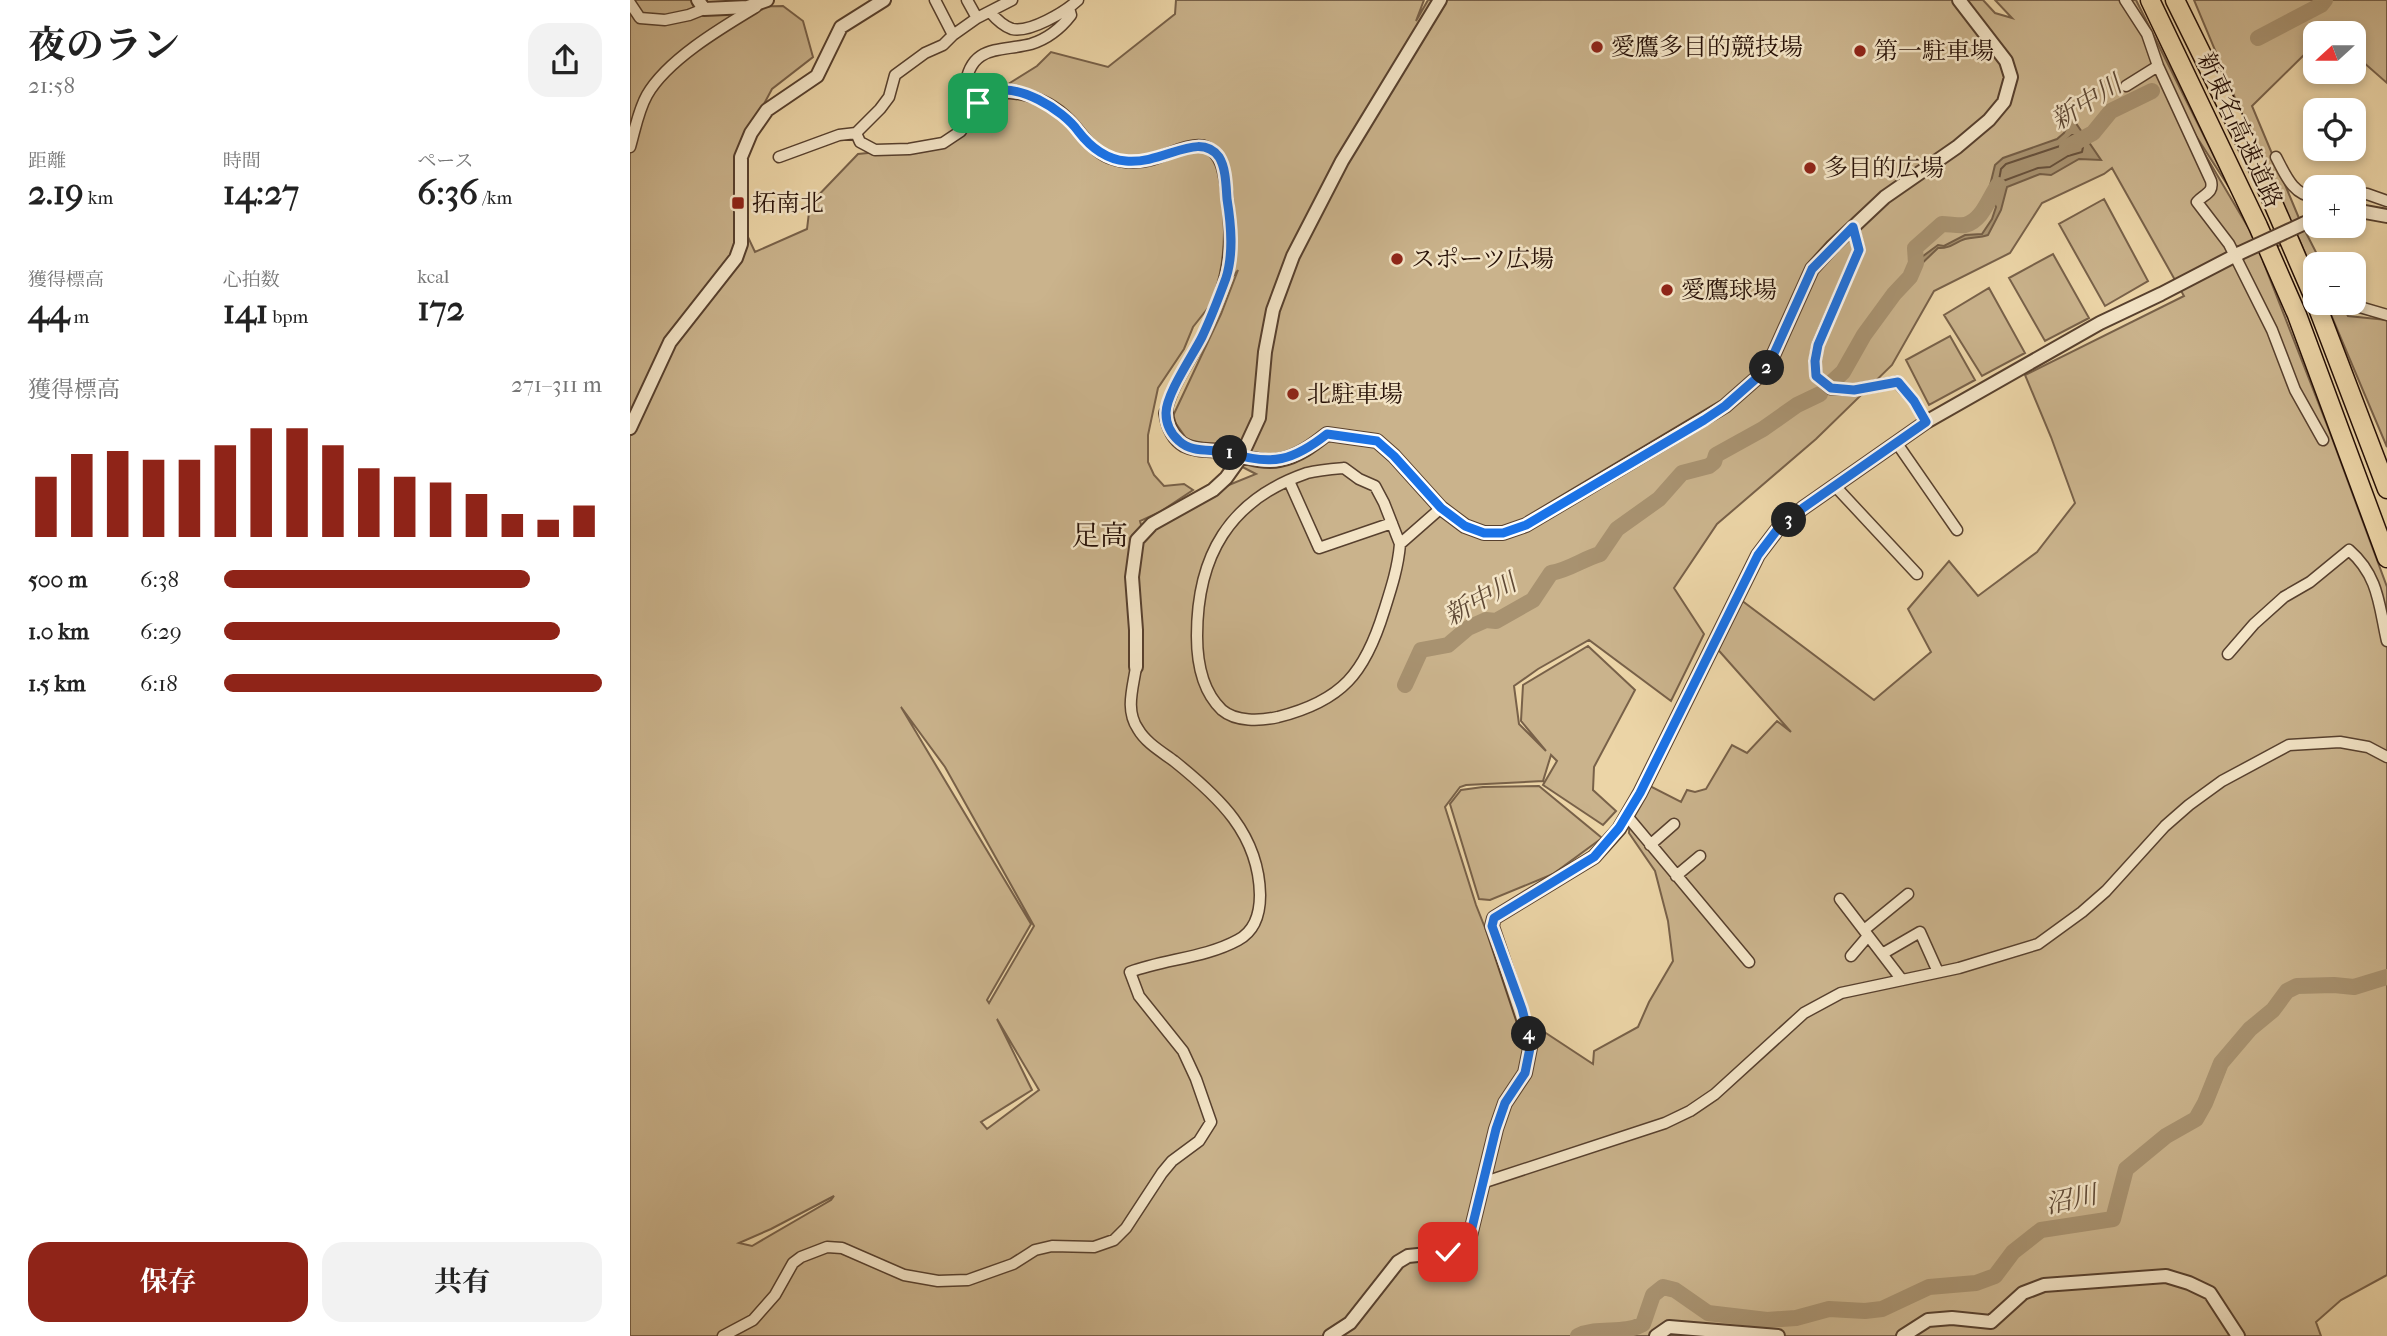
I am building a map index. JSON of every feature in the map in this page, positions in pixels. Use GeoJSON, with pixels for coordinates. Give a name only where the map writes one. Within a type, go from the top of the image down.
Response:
{"type":"FeatureCollection","features":[{"type":"Feature","properties":{"kind":"highway","name":"新東名高速道路"},"geometry":{"type":"LineString","coordinates":[[2150,0],[2259,226],[2297,315],[2387,558]]}},
{"type":"Feature","properties":{"kind":"highway","name":"新東名高速道路"},"geometry":{"type":"LineString","coordinates":[[2175,0],[2257,166],[2303,271]]}},
{"type":"Feature","properties":{"kind":"highway","name":"新東名高速道路"},"geometry":{"type":"LineString","coordinates":[[2321,315],[2387,489]]}},
{"type":"Feature","properties":{"kind":"street"},"geometry":{"type":"LineString","coordinates":[[630,3],[640,18],[665,20],[689,15],[701,4],[748,7],[767,0]]}},
{"type":"Feature","properties":{"kind":"street"},"geometry":{"type":"LineString","coordinates":[[630,147],[647,95],[663,74],[708,37],[767,0]]}},
{"type":"Feature","properties":{"kind":"street"},"geometry":{"type":"LineString","coordinates":[[630,428],[670,342],[736,258],[741,244],[741,158],[751,133],[767,110],[817,76],[841,26],[884,0]]}},
{"type":"Feature","properties":{"kind":"street"},"geometry":{"type":"LineString","coordinates":[[936,0],[953,35]]}},
{"type":"Feature","properties":{"kind":"street"},"geometry":{"type":"LineString","coordinates":[[967,0],[976,18]]}},
{"type":"Feature","properties":{"kind":"street"},"geometry":{"type":"LineString","coordinates":[[779,157],[839,135],[856,133],[889,97],[895,75],[925,53],[943,45],[976,18],[1012,0]]}},
{"type":"Feature","properties":{"kind":"street"},"geometry":{"type":"LineString","coordinates":[[990,12],[1009,28],[1022,30],[1069,8],[1078,0]]}},
{"type":"Feature","properties":{"kind":"street"},"geometry":{"type":"LineString","coordinates":[[723,1336],[753,1320],[775,1295],[793,1263],[801,1257],[827,1248],[842,1248],[904,1275],[938,1281],[968,1280],[1013,1264],[1043,1248],[1094,1247],[1114,1240],[1126,1228],[1161,1173],[1199,1141],[1211,1122],[1183,1051],[1170,1031],[1139,996],[1130,971],[1212,950],[1239,940],[1256,923],[1260,880],[1250,844],[1225,806],[1207,788],[1146,740],[1137,729],[1129,709],[1136,667],[1132,577],[1137,540],[1152,524],[1213,490],[1226,478],[1241,457],[1259,418],[1265,352],[1273,310],[1293,256],[1342,161],[1440,0]]}},
{"type":"Feature","properties":{"kind":"street"},"geometry":{"type":"LineString","coordinates":[[1069,8],[1071,15],[1051,35],[1031,44],[995,48],[980,56],[967,75],[965,88],[974,95],[991,92],[1028,95],[1054,107],[1094,149],[1120,161],[1136,163],[1150,160],[1189,146],[1208,148],[1219,157],[1224,170],[1231,224],[1227,275],[1202,337],[1173,391],[1166,413],[1173,435],[1182,444],[1198,450],[1278,461],[1307,450],[1327,434],[1377,441],[1441,508],[1465,526],[1484,533],[1503,533],[1526,525],[1725,406],[1767,369],[1812,269],[1885,197],[1957,147],[1989,120],[2004,102],[2011,78],[2006,61],[1959,0]]}},
{"type":"Feature","properties":{"kind":"street"},"geometry":{"type":"LineString","coordinates":[[2125,0],[2147,34],[2158,66],[2211,181],[2210,192],[2197,202],[2237,253],[2272,330],[2295,390],[2323,440]]}},
{"type":"Feature","properties":{"kind":"street"},"geometry":{"type":"LineString","coordinates":[[2126,86],[2158,66]]}},
{"type":"Feature","properties":{"kind":"street"},"geometry":{"type":"LineString","coordinates":[[856,133],[860,142],[875,150],[909,149],[943,143],[961,131],[978,103],[991,92]]}},
{"type":"Feature","properties":{"kind":"street"},"geometry":{"type":"LineString","coordinates":[[2276,157],[2293,188],[2303,194]]}},
{"type":"Feature","properties":{"kind":"street"},"geometry":{"type":"LineString","coordinates":[[2366,194],[2387,201]]}},
{"type":"Feature","properties":{"kind":"street"},"geometry":{"type":"LineString","coordinates":[[2366,212],[2387,216]]}},
{"type":"Feature","properties":{"kind":"street"},"geometry":{"type":"LineString","coordinates":[[1330,1336],[1350,1323],[1398,1262],[1408,1256],[1448,1252],[1469,1240],[1505,1103],[1525,1073],[1531,1043],[1522,1009],[1492,926],[1494,918],[1594,857],[1608,843],[1640,793],[1758,555],[1777,530],[1803,508],[1926,422],[2100,323],[2237,253],[2303,224]]}},
{"type":"Feature","properties":{"kind":"street"},"geometry":{"type":"LineString","coordinates":[[1853,227],[1859,250],[1818,345],[1816,376],[1831,388],[1854,390],[1898,382],[1914,401],[1926,422]]}},
{"type":"Feature","properties":{"kind":"street"},"geometry":{"type":"LineString","coordinates":[[2366,309],[2387,315]]}},
{"type":"Feature","properties":{"kind":"street"},"geometry":{"type":"LineString","coordinates":[[1896,442],[1957,530]]}},
{"type":"Feature","properties":{"kind":"street"},"geometry":{"type":"LineString","coordinates":[[1344,467],[1359,479],[1375,486],[1400,544],[1397,569],[1375,639],[1352,678],[1328,697],[1303,710],[1271,719],[1232,718],[1219,707],[1203,681],[1197,661],[1199,596],[1214,547],[1229,526],[1245,508],[1268,491],[1289,481],[1309,473],[1344,467]]}},
{"type":"Feature","properties":{"kind":"street"},"geometry":{"type":"LineString","coordinates":[[1289,481],[1319,548],[1392,523]]}},
{"type":"Feature","properties":{"kind":"street"},"geometry":{"type":"LineString","coordinates":[[1835,486],[1917,574]]}},
{"type":"Feature","properties":{"kind":"street"},"geometry":{"type":"LineString","coordinates":[[1400,544],[1441,508]]}},
{"type":"Feature","properties":{"kind":"street"},"geometry":{"type":"LineString","coordinates":[[2228,654],[2254,624],[2284,597],[2310,582],[2349,550],[2360,560],[2376,590],[2383,610],[2387,641]]}},
{"type":"Feature","properties":{"kind":"street"},"geometry":{"type":"LineString","coordinates":[[1482,1183],[1600,1143],[1621,1139],[1678,1117],[1715,1094],[1744,1070],[1783,1031],[1813,1008],[1841,993],[1959,968],[2038,944],[2082,912],[2105,891],[2165,826],[2189,805],[2222,781],[2289,745],[2340,742],[2368,747],[2387,757]]}},
{"type":"Feature","properties":{"kind":"street"},"geometry":{"type":"LineString","coordinates":[[1627,816],[1749,962]]}},
{"type":"Feature","properties":{"kind":"street"},"geometry":{"type":"LineString","coordinates":[[1650,845],[1674,824]]}},
{"type":"Feature","properties":{"kind":"street"},"geometry":{"type":"LineString","coordinates":[[1676,876],[1700,856]]}},
{"type":"Feature","properties":{"kind":"street"},"geometry":{"type":"LineString","coordinates":[[1851,956],[1866,933],[1908,894]]}},
{"type":"Feature","properties":{"kind":"street"},"geometry":{"type":"LineString","coordinates":[[1840,899],[1902,980]]}},
{"type":"Feature","properties":{"kind":"street"},"geometry":{"type":"LineString","coordinates":[[1882,954],[1920,932],[1938,972]]}},
{"type":"Feature","properties":{"kind":"street"},"geometry":{"type":"LineString","coordinates":[[1903,1336],[1928,1320],[1952,1318],[1991,1322],[2023,1293],[2043,1285],[2166,1276],[2210,1293],[2238,1336]]}},
{"type":"Feature","properties":{"kind":"street"},"geometry":{"type":"LineString","coordinates":[[1656,1336],[1669,1327],[1778,1336]]}},
{"type":"Feature","properties":{"kind":"shaded area"},"geometry":{"type":"Polygon","coordinates":[[[630,0],[696,0],[709,8],[783,6],[803,21],[813,57],[772,89],[741,147],[741,198],[747,235],[755,252],[807,229],[810,204],[858,154],[939,146],[961,131],[978,103],[1037,66],[1051,52],[1108,67],[1175,14],[1176,0],[1424,0],[1416,21],[1428,0],[1983,0],[1995,13],[2012,18],[1995,0],[2136,0],[2232,192],[2171,97],[2258,244],[2290,229],[2194,0],[2387,0],[2387,83],[2366,65],[2366,21],[2303,21],[2303,56],[2252,106],[2303,227],[2303,238],[2309,238],[2316,252],[2304,252],[2299,239],[2263,251],[2263,261],[2387,587],[2387,1275],[2341,1300],[2316,1322],[2321,1336],[630,1336],[630,0]],[[2112,168],[2042,203],[2010,253],[1934,291],[1892,365],[1816,439],[1717,524],[1674,588],[1704,634],[1671,701],[1589,640],[1514,686],[1519,724],[1546,751],[1521,721],[1523,685],[1588,646],[1635,690],[1594,767],[1593,790],[1616,811],[1603,825],[1543,785],[1557,761],[1551,755],[1543,781],[1466,785],[1460,787],[1445,807],[1476,905],[1520,1016],[1593,1064],[1594,1051],[1638,1027],[1673,961],[1668,921],[1655,871],[1629,833],[1630,817],[1650,786],[1681,802],[1687,790],[1695,792],[1706,789],[1732,745],[1747,753],[1777,721],[1791,732],[1713,644],[1737,597],[1874,700],[1931,652],[1908,609],[1949,561],[1978,596],[2037,552],[2075,503],[2025,375],[2184,296],[2112,168]],[[1238,270],[1193,327],[1184,349],[1158,388],[1148,435],[1148,462],[1154,475],[1164,486],[1184,484],[1193,490],[1160,512],[1140,521],[1143,532],[1224,487],[1256,474],[1186,438],[1172,418],[1221,314],[1238,270]],[[901,707],[1031,924],[987,1000],[989,1003],[1034,926],[945,767],[901,707]],[[997,1019],[1032,1090],[981,1122],[987,1129],[1039,1090],[997,1019]],[[834,1196],[739,1243],[752,1246],[834,1196]]]}},
{"type":"Feature","properties":{"kind":"shaded area"},"geometry":{"type":"Polygon","coordinates":[[[2104,199],[2148,281],[2105,306],[2059,224],[2104,199]]]}},
{"type":"Feature","properties":{"kind":"shaded area"},"geometry":{"type":"Polygon","coordinates":[[[2053,254],[2089,318],[2045,341],[2009,278],[2053,254]]]}},
{"type":"Feature","properties":{"kind":"shaded area"},"geometry":{"type":"Polygon","coordinates":[[[1989,288],[2025,353],[1982,376],[1944,315],[1989,288]]]}},
{"type":"Feature","properties":{"kind":"shaded area"},"geometry":{"type":"Polygon","coordinates":[[[2331,315],[2387,320],[2387,447],[2331,315]]]}},
{"type":"Feature","properties":{"kind":"shaded area"},"geometry":{"type":"Polygon","coordinates":[[[1950,336],[1975,380],[1929,405],[1906,360],[1950,336]]]}},
{"type":"Feature","properties":{"kind":"shaded area"},"geometry":{"type":"Polygon","coordinates":[[[1539,786],[1602,838],[1553,874],[1490,900],[1479,899],[1450,804],[1461,790],[1539,786]]]}},
{"type":"Feature","properties":{"kind":"water"},"geometry":{"type":"Polygon","coordinates":[[[2071,116],[2101,160],[2079,159],[2051,175],[2040,174],[2007,187],[2001,210],[1988,235],[1938,248],[1914,271],[1915,262],[1938,245],[1944,246],[1965,235],[1982,234],[1996,207],[1994,203],[1986,202],[1995,165],[2003,158],[2057,139],[2064,133],[2071,116]]]}},
{"type":"Feature","properties":{"kind":"waterway","name":"新中川"},"geometry":{"type":"LineString","coordinates":[[2258,38],[2321,5],[2325,0]]}},
{"type":"Feature","properties":{"kind":"waterway","name":"新中川"},"geometry":{"type":"LineString","coordinates":[[2067,147],[2093,133],[2111,111],[2152,91]]}},
{"type":"Feature","properties":{"kind":"waterway","name":"新中川"},"geometry":{"type":"LineString","coordinates":[[1830,384],[1843,372],[1864,335],[1910,277],[1916,263],[1915,248],[1942,224],[1971,223],[1998,185]]}},
{"type":"Feature","properties":{"kind":"waterway","name":"新中川"},"geometry":{"type":"LineString","coordinates":[[1405,685],[1421,650],[1448,645],[1468,628],[1486,620],[1496,621],[1533,600],[1551,573],[1600,554],[1617,529],[1659,499],[1682,473],[1709,466],[1716,455],[1763,429],[1797,405],[1820,394]]}},
{"type":"Feature","properties":{"kind":"waterway","name":"沼川"},"geometry":{"type":"LineString","coordinates":[[1578,1336],[1643,1324],[1653,1295],[1663,1287],[1675,1290],[1708,1313],[1767,1320],[1796,1318],[1829,1309],[1882,1309],[1929,1287],[1976,1283],[1995,1276],[2013,1252],[2041,1230],[2113,1219],[2126,1169],[2166,1136],[2196,1119],[2221,1063],[2250,1029],[2273,1010],[2287,991],[2297,986],[2354,987],[2387,977]]}},
{"type":"Feature","properties":{"kind":"place","name":"愛鷹多目的競技場"},"geometry":{"type":"Point","coordinates":[1597,47]}},
{"type":"Feature","properties":{"kind":"place","name":"第一駐車場"},"geometry":{"type":"Point","coordinates":[1860,51]}},
{"type":"Feature","properties":{"kind":"place","name":"多目的広場"},"geometry":{"type":"Point","coordinates":[1810,168]}},
{"type":"Feature","properties":{"kind":"place","name":"拓南北"},"geometry":{"type":"Point","coordinates":[738,203]}},
{"type":"Feature","properties":{"kind":"place","name":"スポーツ広場"},"geometry":{"type":"Point","coordinates":[1397,259]}},
{"type":"Feature","properties":{"kind":"place","name":"愛鷹球場"},"geometry":{"type":"Point","coordinates":[1667,290]}},
{"type":"Feature","properties":{"kind":"place","name":"北駐車場"},"geometry":{"type":"Point","coordinates":[1293,394]}},
{"type":"Feature","properties":{"kind":"district","name":"足高"},"geometry":{"type":"Point","coordinates":[1100,535]}},
{"type":"Feature","properties":{"kind":"route"},"geometry":{"type":"LineString","coordinates":[[978,103],[991,92],[1028,95],[1054,107],[1094,149],[1120,161],[1136,163],[1150,160],[1189,146],[1208,148],[1219,157],[1224,170],[1231,224],[1227,275],[1202,337],[1167,405],[1168,425],[1182,444],[1198,450],[1278,461],[1307,450],[1327,434],[1377,441],[1441,508],[1465,526],[1484,533],[1503,533],[1526,525],[1725,406],[1767,369],[1812,269],[1853,227],[1859,250],[1818,345],[1816,376],[1831,388],[1854,390],[1898,382],[1914,401],[1926,422],[1803,508],[1777,530],[1758,555],[1640,793],[1619,828],[1594,857],[1494,918],[1492,926],[1522,1009],[1531,1043],[1525,1073],[1505,1103],[1496,1129],[1469,1240],[1448,1252]]}}]}
